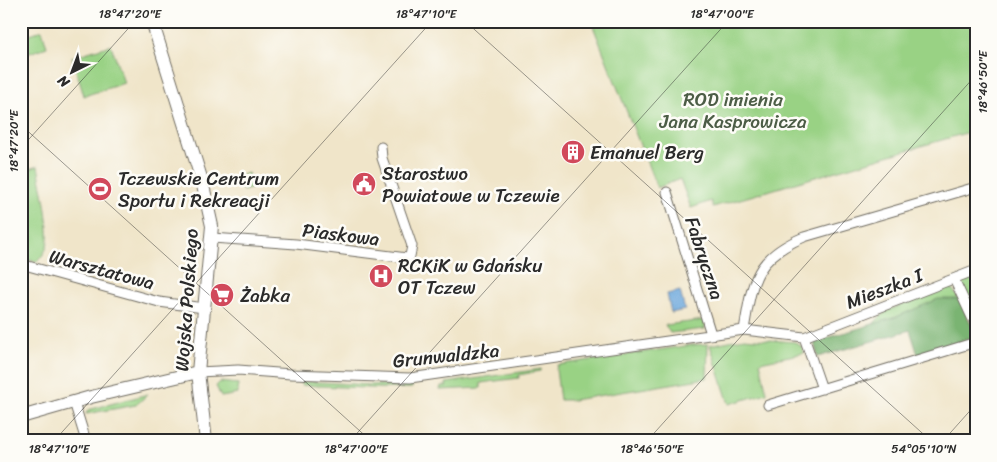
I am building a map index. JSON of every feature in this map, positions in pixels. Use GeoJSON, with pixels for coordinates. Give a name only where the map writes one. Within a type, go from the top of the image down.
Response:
{"type":"FeatureCollection","features":[{"type":"Feature","properties":{"kind":"street","name":"Wojska Polskiego"},"geometry":{"type":"LineString","coordinates":[[152,21],[207,200],[212,226],[198,372],[206,441]]}},
{"type":"Feature","properties":{"kind":"street","name":"Piaskowa"},"geometry":{"type":"LineString","coordinates":[[212,238],[296,244],[407,258],[410,256],[412,246],[380,147]]}},
{"type":"Feature","properties":{"kind":"street"},"geometry":{"type":"LineString","coordinates":[[822,389],[804,337],[744,330],[750,293],[762,267],[772,255],[785,245],[804,237],[976,187]]}},
{"type":"Feature","properties":{"kind":"street","name":"Fabryczna"},"geometry":{"type":"LineString","coordinates":[[667,192],[711,334]]}},
{"type":"Feature","properties":{"kind":"street","name":"Warsztatowa"},"geometry":{"type":"LineString","coordinates":[[21,264],[159,302],[204,308]]}},
{"type":"Feature","properties":{"kind":"street","name":"Mieszka I"},"geometry":{"type":"LineString","coordinates":[[804,337],[976,270]]}},
{"type":"Feature","properties":{"kind":"street"},"geometry":{"type":"LineString","coordinates":[[954,279],[976,326]]}},
{"type":"Feature","properties":{"kind":"street","name":"Grunwaldzka"},"geometry":{"type":"LineString","coordinates":[[198,372],[238,370],[299,375],[410,378],[744,330]]}},
{"type":"Feature","properties":{"kind":"street"},"geometry":{"type":"LineString","coordinates":[[768,405],[976,342]]}},
{"type":"Feature","properties":{"kind":"street"},"geometry":{"type":"LineString","coordinates":[[21,417],[175,376],[198,372]]}},
{"type":"Feature","properties":{"kind":"street"},"geometry":{"type":"LineString","coordinates":[[74,402],[86,441]]}},
{"type":"Feature","properties":{"kind":"green space","name":"ROD imienia Jana Kasprowicza"},"geometry":{"type":"Polygon","coordinates":[[[591,21],[976,21],[976,130],[713,207],[711,201],[691,208],[680,179],[657,188],[591,21]]]}},
{"type":"Feature","properties":{"kind":"green space"},"geometry":{"type":"Polygon","coordinates":[[[42,30],[47,47],[21,56],[21,37],[42,30]]]}},
{"type":"Feature","properties":{"kind":"green space"},"geometry":{"type":"Polygon","coordinates":[[[111,45],[124,83],[84,96],[72,57],[111,45]]]}},
{"type":"Feature","properties":{"kind":"green space"},"geometry":{"type":"Polygon","coordinates":[[[38,166],[46,209],[48,242],[46,249],[37,262],[21,258],[21,172],[38,166]]]}},
{"type":"Feature","properties":{"kind":"green space"},"geometry":{"type":"Polygon","coordinates":[[[248,173],[253,188],[243,191],[238,181],[221,187],[220,182],[248,173]]]}},
{"type":"Feature","properties":{"kind":"green space"},"geometry":{"type":"Polygon","coordinates":[[[976,277],[976,315],[967,304],[961,282],[976,277]]]}},
{"type":"Feature","properties":{"kind":"green space"},"geometry":{"type":"Polygon","coordinates":[[[950,286],[959,299],[872,325],[886,311],[950,286]]]}},
{"type":"Feature","properties":{"kind":"green space"},"geometry":{"type":"Polygon","coordinates":[[[938,299],[959,299],[972,326],[974,338],[918,355],[910,330],[818,357],[814,342],[896,317],[938,299]]]}},
{"type":"Feature","properties":{"kind":"green space"},"geometry":{"type":"Polygon","coordinates":[[[705,320],[705,329],[670,333],[665,325],[705,320]]]}},
{"type":"Feature","properties":{"kind":"green space"},"geometry":{"type":"Polygon","coordinates":[[[744,338],[795,342],[802,347],[804,353],[760,362],[767,393],[729,404],[710,345],[744,338]]]}},
{"type":"Feature","properties":{"kind":"green space"},"geometry":{"type":"Polygon","coordinates":[[[708,344],[707,378],[573,400],[560,400],[557,365],[708,344]]]}},
{"type":"Feature","properties":{"kind":"green space"},"geometry":{"type":"Polygon","coordinates":[[[541,369],[540,371],[519,375],[519,378],[481,383],[481,388],[440,390],[441,386],[447,386],[446,383],[541,369]]]}},
{"type":"Feature","properties":{"kind":"green space"},"geometry":{"type":"Polygon","coordinates":[[[301,381],[370,385],[412,384],[412,388],[301,385],[301,381]]]}},
{"type":"Feature","properties":{"kind":"green space"},"geometry":{"type":"Polygon","coordinates":[[[220,382],[238,384],[238,394],[221,397],[216,386],[220,382]]]}},
{"type":"Feature","properties":{"kind":"green space"},"geometry":{"type":"Polygon","coordinates":[[[148,394],[136,405],[86,414],[88,410],[148,394]]]}},
{"type":"Feature","properties":{"kind":"water"},"geometry":{"type":"Polygon","coordinates":[[[680,291],[685,310],[671,313],[667,294],[680,291]]]}},
{"type":"Feature","properties":{"kind":"place","name":"Emanuel Berg"},"geometry":{"type":"Point","coordinates":[573,152]}},
{"type":"Feature","properties":{"kind":"place","name":"Starostwo Powiatowe w Tczewie"},"geometry":{"type":"Point","coordinates":[364,184]}},
{"type":"Feature","properties":{"kind":"place","name":"Tczewskie Centrum Sportu i Rekreacji"},"geometry":{"type":"Point","coordinates":[100,189]}},
{"type":"Feature","properties":{"kind":"place","name":"RCKiK w Gdańsku OT Tczew"},"geometry":{"type":"Point","coordinates":[381,276]}},
{"type":"Feature","properties":{"kind":"place","name":"Żabka"},"geometry":{"type":"Point","coordinates":[222,295]}}]}
